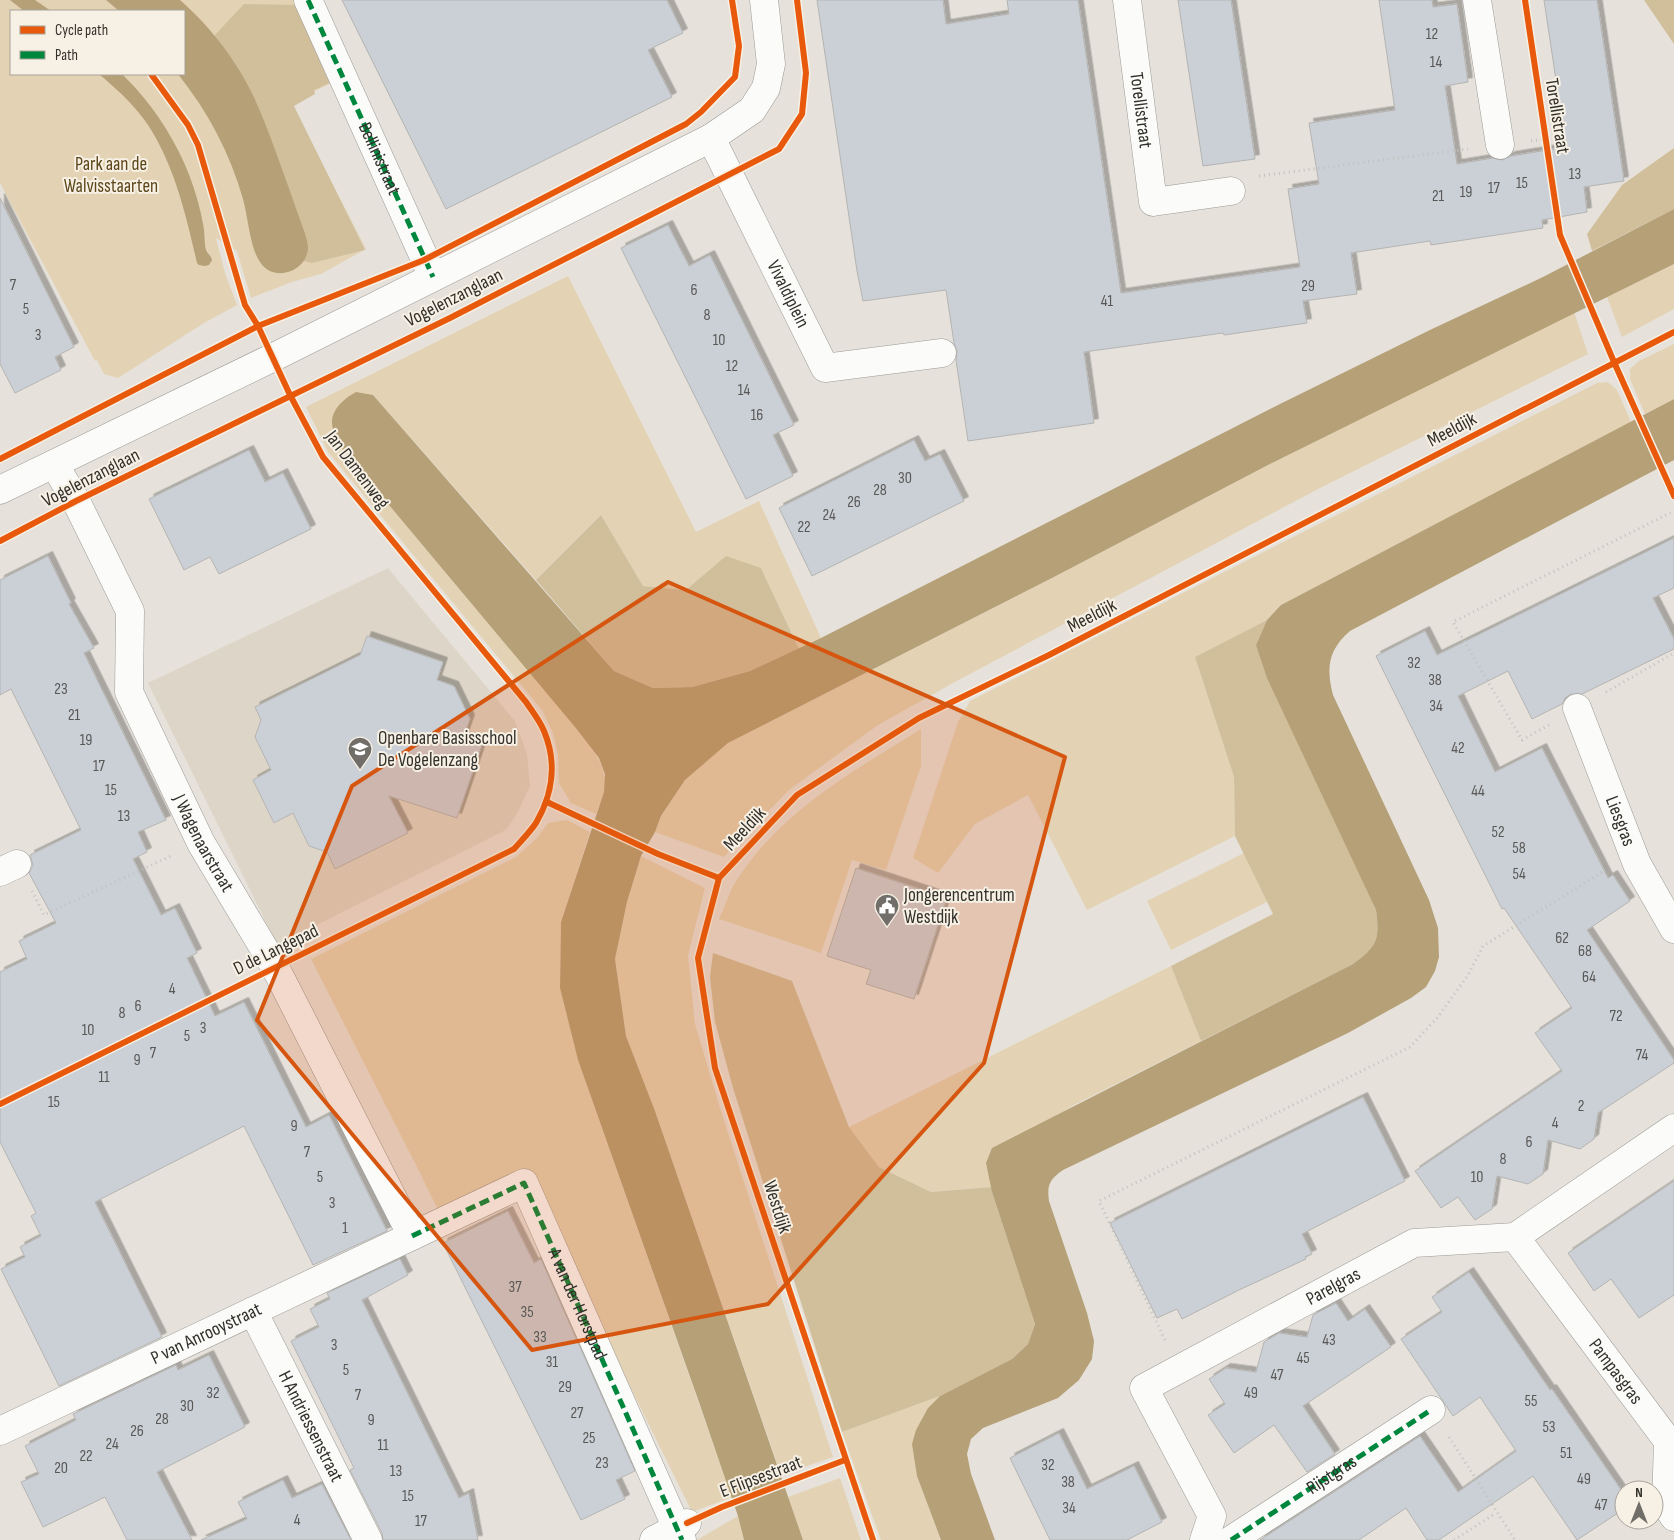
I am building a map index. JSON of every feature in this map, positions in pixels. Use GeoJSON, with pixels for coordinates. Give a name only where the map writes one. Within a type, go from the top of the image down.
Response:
{"type":"FeatureCollection","features":[{"type":"Feature","properties":{"kind":"street","name":"Bellinistraat"},"geometry":{"type":"LineString","coordinates":[[308,0],[433,277]]}},
{"type":"Feature","properties":{"kind":"street","name":"Vogelenzanglaan"},"geometry":{"type":"LineString","coordinates":[[0,490],[711,138],[752,110],[766,88],[771,64],[764,0]]}},
{"type":"Feature","properties":{"kind":"street","name":"Torellistraat"},"geometry":{"type":"LineString","coordinates":[[1127,0],[1153,202],[1231,191]]}},
{"type":"Feature","properties":{"kind":"street"},"geometry":{"type":"LineString","coordinates":[[1477,0],[1500,145]]}},
{"type":"Feature","properties":{"kind":"street","name":"Vivaldiplein"},"geometry":{"type":"LineString","coordinates":[[711,138],[825,368],[942,353]]}},
{"type":"Feature","properties":{"kind":"street","name":"J Wagenaarstraat"},"geometry":{"type":"LineString","coordinates":[[54,464],[76,501],[130,611],[129,692],[201,842],[275,967],[412,1236]]}},
{"type":"Feature","properties":{"kind":"street","name":"Liesgras"},"geometry":{"type":"LineString","coordinates":[[1577,708],[1637,864],[1674,929]]}},
{"type":"Feature","properties":{"kind":"street"},"geometry":{"type":"LineString","coordinates":[[1515,1237],[1674,1128]]}},
{"type":"Feature","properties":{"kind":"street","name":"A van der Horstpad"},"geometry":{"type":"LineString","coordinates":[[412,1236],[524,1183],[675,1533]]}},
{"type":"Feature","properties":{"kind":"street","name":"P van Anrooystraat"},"geometry":{"type":"LineString","coordinates":[[1,1429],[412,1236]]}},
{"type":"Feature","properties":{"kind":"street","name":"Parelgras"},"geometry":{"type":"LineString","coordinates":[[1204,1540],[1212,1516],[1144,1388],[1414,1243],[1515,1237]]}},
{"type":"Feature","properties":{"kind":"street","name":"Pampasgras"},"geometry":{"type":"LineString","coordinates":[[1515,1237],[1668,1440],[1666,1505],[1674,1517]]}},
{"type":"Feature","properties":{"kind":"street","name":"H Andriessenstraat"},"geometry":{"type":"LineString","coordinates":[[253,1311],[368,1540]]}},
{"type":"Feature","properties":{"kind":"street","name":"Rijstgras"},"geometry":{"type":"LineString","coordinates":[[1231,1540],[1431,1410]]}},
{"type":"Feature","properties":{"kind":"path"},"geometry":{"type":"LineString","coordinates":[[1231,191],[1256,177],[1546,139]]}},
{"type":"Feature","properties":{"kind":"path"},"geometry":{"type":"LineString","coordinates":[[1674,511],[1453,622],[1522,740],[1674,653]]}},
{"type":"Feature","properties":{"kind":"path"},"geometry":{"type":"LineString","coordinates":[[8,868],[44,915],[201,842]]}},
{"type":"Feature","properties":{"kind":"path"},"geometry":{"type":"LineString","coordinates":[[1179,1370],[1099,1201],[1410,1046],[1438,1017],[1468,975],[1483,946],[1633,854]]}},
{"type":"Feature","properties":{"kind":"path"},"geometry":{"type":"LineString","coordinates":[[1431,1410],[1515,1540]]}},
{"type":"Feature","properties":{"kind":"path"},"geometry":{"type":"LineString","coordinates":[[1454,1540],[1496,1513]]}},
{"type":"Feature","properties":{"kind":"highlighted area"},"geometry":{"type":"Polygon","coordinates":[[[668,582],[1065,757],[984,1063],[768,1304],[532,1350],[257,1020],[352,786],[668,582]]]}},
{"type":"Feature","properties":{"kind":"shaded area"},"geometry":{"type":"Polygon","coordinates":[[[10,0],[35,0],[50,10],[23,10],[10,0]]]}},
{"type":"Feature","properties":{"kind":"shaded area"},"geometry":{"type":"Polygon","coordinates":[[[106,0],[180,0],[214,35],[234,61],[257,104],[305,233],[308,246],[306,256],[296,269],[281,273],[273,272],[260,262],[252,241],[243,199],[232,165],[208,118],[179,75],[185,75],[185,10],[118,10],[106,0]]]}},
{"type":"Feature","properties":{"kind":"shaded area"},"geometry":{"type":"Polygon","coordinates":[[[1644,0],[1674,0],[1674,44],[1644,0]]]}},
{"type":"Feature","properties":{"kind":"shaded area"},"geometry":{"type":"Polygon","coordinates":[[[244,4],[306,5],[341,78],[314,90],[315,94],[294,106],[365,250],[312,263],[303,261],[307,247],[305,233],[257,104],[228,55],[214,36],[244,4]]]}},
{"type":"Feature","properties":{"kind":"shaded area"},"geometry":{"type":"Polygon","coordinates":[[[100,75],[123,75],[151,106],[174,143],[192,182],[204,227],[206,250],[212,260],[209,265],[199,265],[197,263],[185,213],[161,148],[148,125],[121,94],[100,75]]]}},
{"type":"Feature","properties":{"kind":"shaded area"},"geometry":{"type":"Polygon","coordinates":[[[1674,148],[1674,209],[1592,251],[1587,234],[1622,185],[1674,148]]]}},
{"type":"Feature","properties":{"kind":"shaded area"},"geometry":{"type":"Polygon","coordinates":[[[1674,209],[1674,264],[1268,465],[1052,578],[728,743],[685,780],[661,816],[655,832],[641,856],[627,902],[615,959],[626,1036],[655,1111],[803,1540],[744,1540],[738,1516],[700,1405],[578,1060],[560,988],[561,922],[604,792],[605,774],[599,758],[575,727],[343,450],[334,432],[332,423],[338,407],[346,398],[356,392],[373,395],[614,671],[653,688],[692,687],[750,671],[821,638],[1282,403],[1543,277],[1674,209]]]}},
{"type":"Feature","properties":{"kind":"shaded area"},"geometry":{"type":"Polygon","coordinates":[[[1674,399],[1674,460],[1350,631],[1337,645],[1333,652],[1330,668],[1333,695],[1429,900],[1438,928],[1439,957],[1435,971],[1426,987],[1411,998],[1348,1033],[1063,1170],[1055,1177],[1050,1183],[1048,1191],[1049,1201],[1087,1313],[1094,1341],[1092,1359],[1079,1380],[1058,1398],[983,1428],[971,1439],[967,1454],[971,1474],[995,1540],[941,1540],[917,1476],[912,1444],[916,1430],[928,1408],[940,1396],[1012,1359],[1028,1344],[1035,1324],[992,1192],[986,1163],[992,1148],[1353,964],[1372,947],[1377,936],[1376,910],[1267,678],[1256,645],[1267,620],[1281,605],[1674,399]]]}},
{"type":"Feature","properties":{"kind":"shaded area"},"geometry":{"type":"Polygon","coordinates":[[[601,515],[643,586],[686,590],[726,556],[761,568],[799,649],[750,671],[692,687],[653,688],[614,671],[536,580],[601,515]]]}},
{"type":"Feature","properties":{"kind":"shaded area","name":"Openbare Basisschool De Vogelenzang"},"geometry":{"type":"Polygon","coordinates":[[[388,568],[515,721],[527,754],[530,786],[518,812],[506,830],[277,945],[148,683],[388,568]]]}},
{"type":"Feature","properties":{"kind":"shaded area"},"geometry":{"type":"Polygon","coordinates":[[[1267,620],[1256,645],[1376,910],[1377,936],[1372,947],[1353,964],[1201,1041],[1171,966],[1273,914],[1235,836],[1234,777],[1195,657],[1267,620]]]}},
{"type":"Feature","properties":{"kind":"shaded area"},"geometry":{"type":"Polygon","coordinates":[[[713,953],[792,981],[849,1127],[879,1167],[931,1192],[992,1187],[1035,1324],[1028,1344],[1012,1359],[940,1396],[842,1432],[733,1088],[715,1022],[710,977],[713,953]]]}},
{"type":"Feature","properties":{"kind":"green space","name":"Park aan de Walvisstaarten"},"geometry":{"type":"Polygon","coordinates":[[[0,0],[304,0],[341,78],[291,103],[366,249],[321,274],[292,282],[251,298],[237,251],[216,238],[225,273],[237,305],[204,323],[118,378],[104,374],[97,360],[95,361],[0,183],[0,0]]]}},
{"type":"Feature","properties":{"kind":"green space"},"geometry":{"type":"Polygon","coordinates":[[[1674,264],[1674,309],[1622,337],[1607,297],[1674,264]]]}},
{"type":"Feature","properties":{"kind":"green space"},"geometry":{"type":"Polygon","coordinates":[[[568,276],[696,532],[759,501],[821,638],[799,649],[761,568],[686,590],[643,586],[601,515],[536,580],[373,395],[575,727],[597,757],[604,774],[605,783],[596,814],[571,803],[559,783],[558,754],[553,733],[542,710],[328,452],[306,407],[568,276]]]}},
{"type":"Feature","properties":{"kind":"green space"},"geometry":{"type":"Polygon","coordinates":[[[1574,312],[1588,354],[1322,487],[953,683],[878,725],[789,790],[724,857],[655,832],[661,817],[685,780],[728,743],[1052,578],[1268,465],[1574,312]]]}},
{"type":"Feature","properties":{"kind":"green space"},"geometry":{"type":"Polygon","coordinates":[[[1674,344],[1674,399],[1645,414],[1630,379],[1630,369],[1639,361],[1674,344]]]}},
{"type":"Feature","properties":{"kind":"green space"},"geometry":{"type":"Polygon","coordinates":[[[1608,382],[1617,390],[1631,422],[1281,605],[1267,620],[1195,657],[1234,777],[1235,836],[1087,910],[1028,795],[975,824],[938,873],[913,858],[958,722],[970,701],[1597,383],[1608,382]]]}},
{"type":"Feature","properties":{"kind":"green space"},"geometry":{"type":"Polygon","coordinates":[[[921,729],[921,766],[886,870],[852,860],[821,953],[719,919],[736,881],[754,856],[775,833],[820,794],[921,729]]]}},
{"type":"Feature","properties":{"kind":"green space"},"geometry":{"type":"Polygon","coordinates":[[[567,820],[590,832],[561,922],[560,988],[578,1060],[732,1497],[692,1512],[522,1168],[439,1212],[311,959],[516,857],[537,838],[548,823],[567,820]]]}},
{"type":"Feature","properties":{"kind":"green space"},"geometry":{"type":"Polygon","coordinates":[[[1244,853],[1267,902],[1171,950],[1147,901],[1244,853]]]}},
{"type":"Feature","properties":{"kind":"green space"},"geometry":{"type":"Polygon","coordinates":[[[641,856],[705,888],[688,955],[695,1024],[720,1108],[833,1457],[781,1475],[655,1111],[626,1036],[615,959],[627,902],[641,856]]]}},
{"type":"Feature","properties":{"kind":"green space"},"geometry":{"type":"Polygon","coordinates":[[[1171,966],[1201,1041],[1072,1106],[986,1163],[992,1187],[931,1192],[879,1167],[849,1127],[1171,966]]]}},
{"type":"Feature","properties":{"kind":"green space"},"geometry":{"type":"Polygon","coordinates":[[[940,1396],[928,1408],[917,1476],[941,1540],[881,1540],[842,1432],[940,1396]]]}},
{"type":"Feature","properties":{"kind":"green space"},"geometry":{"type":"Polygon","coordinates":[[[840,1478],[861,1540],[803,1540],[788,1497],[840,1478]]]}},
{"type":"Feature","properties":{"kind":"green space"},"geometry":{"type":"Polygon","coordinates":[[[738,1516],[744,1540],[697,1540],[738,1516]]]}},
{"type":"Feature","properties":{"kind":"building"},"geometry":{"type":"Polygon","coordinates":[[[342,0],[667,0],[683,33],[648,50],[672,97],[446,209],[342,0]]]}},
{"type":"Feature","properties":{"kind":"building"},"geometry":{"type":"Polygon","coordinates":[[[817,0],[943,0],[946,24],[1009,14],[1007,0],[1078,0],[1121,293],[1300,267],[1288,189],[1319,184],[1309,123],[1395,110],[1379,0],[1432,0],[1433,7],[1457,4],[1468,82],[1445,86],[1457,164],[1493,158],[1502,160],[1511,156],[1566,147],[1544,0],[1597,0],[1624,181],[1584,187],[1587,212],[1542,220],[1543,228],[1431,245],[1430,241],[1351,253],[1357,294],[1303,301],[1307,323],[1084,352],[1094,423],[968,441],[956,360],[957,351],[954,343],[946,290],[863,301],[817,0]]]}},
{"type":"Feature","properties":{"kind":"building"},"geometry":{"type":"Polygon","coordinates":[[[1178,0],[1231,0],[1255,159],[1203,166],[1178,0]]]}},
{"type":"Feature","properties":{"kind":"building"},"geometry":{"type":"Polygon","coordinates":[[[0,198],[74,347],[55,357],[61,370],[15,393],[0,364],[0,198]]]}},
{"type":"Feature","properties":{"kind":"building"},"geometry":{"type":"Polygon","coordinates":[[[668,225],[689,266],[710,255],[794,425],[773,435],[793,476],[746,499],[621,248],[668,225]]]}},
{"type":"Feature","properties":{"kind":"building"},"geometry":{"type":"Polygon","coordinates":[[[914,440],[925,461],[940,454],[964,501],[812,576],[779,508],[914,440]]]}},
{"type":"Feature","properties":{"kind":"building"},"geometry":{"type":"Polygon","coordinates":[[[249,450],[265,482],[283,473],[311,529],[219,574],[210,557],[184,570],[149,499],[249,450]]]}},
{"type":"Feature","properties":{"kind":"building"},"geometry":{"type":"Polygon","coordinates":[[[1674,538],[1674,588],[1653,598],[1674,639],[1674,649],[1582,694],[1571,694],[1565,698],[1562,704],[1532,719],[1508,671],[1458,696],[1495,772],[1542,748],[1608,878],[1613,875],[1630,901],[1587,930],[1674,1060],[1674,1063],[1598,1113],[1594,1139],[1580,1149],[1548,1140],[1543,1174],[1528,1184],[1497,1176],[1492,1209],[1475,1220],[1458,1197],[1441,1208],[1415,1171],[1562,1071],[1535,1033],[1572,1008],[1504,908],[1502,909],[1376,656],[1425,631],[1437,655],[1674,538]]]}},
{"type":"Feature","properties":{"kind":"building"},"geometry":{"type":"Polygon","coordinates":[[[48,556],[71,603],[69,604],[94,648],[84,653],[166,820],[138,832],[147,852],[133,859],[161,915],[175,908],[197,953],[187,958],[215,1016],[244,1002],[306,1127],[329,1115],[387,1231],[313,1265],[244,1126],[95,1202],[162,1337],[59,1386],[1,1269],[25,1257],[20,1247],[41,1236],[31,1216],[36,1213],[0,1142],[0,972],[27,959],[19,941],[56,923],[29,873],[33,865],[30,855],[81,830],[11,689],[0,695],[0,580],[48,556]]]}},
{"type":"Feature","properties":{"kind":"building"},"geometry":{"type":"Polygon","coordinates":[[[367,636],[443,662],[437,680],[454,686],[470,719],[464,736],[483,742],[457,818],[389,796],[408,833],[335,869],[327,852],[309,846],[293,813],[274,823],[253,780],[271,770],[255,737],[261,720],[255,707],[360,655],[367,636]]]}},
{"type":"Feature","properties":{"kind":"building","name":"Jongerencentrum Westdijk"},"geometry":{"type":"Polygon","coordinates":[[[856,868],[947,898],[914,999],[866,984],[871,970],[827,956],[856,868]]]}},
{"type":"Feature","properties":{"kind":"building"},"geometry":{"type":"Polygon","coordinates":[[[1363,1097],[1405,1181],[1302,1234],[1312,1254],[1305,1257],[1306,1259],[1182,1319],[1177,1309],[1157,1318],[1110,1223],[1363,1097]]]}},
{"type":"Feature","properties":{"kind":"building"},"geometry":{"type":"Polygon","coordinates":[[[1674,1181],[1674,1295],[1639,1318],[1611,1279],[1594,1291],[1568,1253],[1674,1181]]]}},
{"type":"Feature","properties":{"kind":"building"},"geometry":{"type":"Polygon","coordinates":[[[508,1211],[534,1263],[541,1259],[635,1471],[616,1480],[625,1499],[581,1520],[443,1243],[508,1211]]]}},
{"type":"Feature","properties":{"kind":"building"},"geometry":{"type":"Polygon","coordinates":[[[400,1259],[408,1275],[362,1300],[459,1498],[469,1493],[478,1540],[383,1540],[382,1533],[350,1470],[354,1468],[291,1341],[319,1327],[310,1309],[330,1299],[327,1293],[400,1259]]]}},
{"type":"Feature","properties":{"kind":"building"},"geometry":{"type":"Polygon","coordinates":[[[1469,1272],[1614,1480],[1614,1516],[1577,1540],[1533,1476],[1439,1540],[1427,1540],[1406,1508],[1359,1540],[1260,1540],[1420,1436],[1458,1492],[1516,1451],[1480,1397],[1453,1416],[1401,1339],[1442,1312],[1432,1297],[1469,1272]]]}},
{"type":"Feature","properties":{"kind":"building"},"geometry":{"type":"Polygon","coordinates":[[[1336,1303],[1348,1321],[1365,1309],[1391,1347],[1303,1406],[1335,1454],[1307,1472],[1274,1425],[1234,1453],[1208,1415],[1225,1404],[1209,1379],[1226,1368],[1256,1372],[1264,1342],[1279,1333],[1307,1337],[1313,1315],[1336,1303]]]}},
{"type":"Feature","properties":{"kind":"building"},"geometry":{"type":"Polygon","coordinates":[[[209,1355],[245,1427],[157,1472],[192,1540],[127,1540],[105,1497],[43,1527],[21,1482],[39,1474],[25,1446],[76,1420],[73,1414],[176,1365],[178,1370],[209,1355]]]}},
{"type":"Feature","properties":{"kind":"building"},"geometry":{"type":"Polygon","coordinates":[[[1059,1433],[1087,1489],[1134,1466],[1162,1522],[1127,1540],[1050,1540],[1010,1458],[1059,1433]]]}},
{"type":"Feature","properties":{"kind":"building"},"geometry":{"type":"Polygon","coordinates":[[[283,1480],[292,1498],[322,1484],[351,1540],[201,1540],[247,1519],[238,1502],[283,1480]]]}},
{"type":"Feature","properties":{"kind":"marked path"},"geometry":{"type":"LineString","coordinates":[[308,0],[433,277]]}},
{"type":"Feature","properties":{"kind":"marked path"},"geometry":{"type":"LineString","coordinates":[[412,1236],[524,1183],[682,1540]]}},
{"type":"Feature","properties":{"kind":"marked path"},"geometry":{"type":"LineString","coordinates":[[1231,1540],[1431,1410]]}},
{"type":"Feature","properties":{"kind":"cycle path"},"geometry":{"type":"LineString","coordinates":[[0,459],[258,326],[424,260],[686,124],[701,112],[735,77],[739,46],[732,0]]}},
{"type":"Feature","properties":{"kind":"cycle path"},"geometry":{"type":"LineString","coordinates":[[0,541],[76,501],[450,318],[779,149],[802,114],[806,73],[797,0]]}},
{"type":"Feature","properties":{"kind":"cycle path"},"geometry":{"type":"LineString","coordinates":[[1525,0],[1560,235],[1674,496]]}},
{"type":"Feature","properties":{"kind":"cycle path","name":"Jan Damenweg"},"geometry":{"type":"LineString","coordinates":[[0,1104],[514,849],[534,826],[542,812],[551,778],[551,754],[548,743],[544,731],[526,702],[323,457],[290,395],[258,326],[245,305],[198,145],[188,125],[152,75]]}},
{"type":"Feature","properties":{"kind":"cycle path","name":"Meeldijk"},"geometry":{"type":"LineString","coordinates":[[873,1540],[715,1068],[698,958],[719,878],[797,795],[919,718],[1049,655],[1674,332]]}},
{"type":"Feature","properties":{"kind":"cycle path"},"geometry":{"type":"LineString","coordinates":[[547,802],[658,854],[719,878]]}},
{"type":"Feature","properties":{"kind":"cycle path","name":"E Flipsestraat"},"geometry":{"type":"LineString","coordinates":[[687,1523],[722,1507],[845,1460]]}},
{"type":"Feature","properties":{"kind":"place","name":"Openbare Basisschool De Vogelenzang"},"geometry":{"type":"Point","coordinates":[360,770]}},
{"type":"Feature","properties":{"kind":"place","name":"Jongerencentrum Westdijk"},"geometry":{"type":"Point","coordinates":[887,927]}}]}
